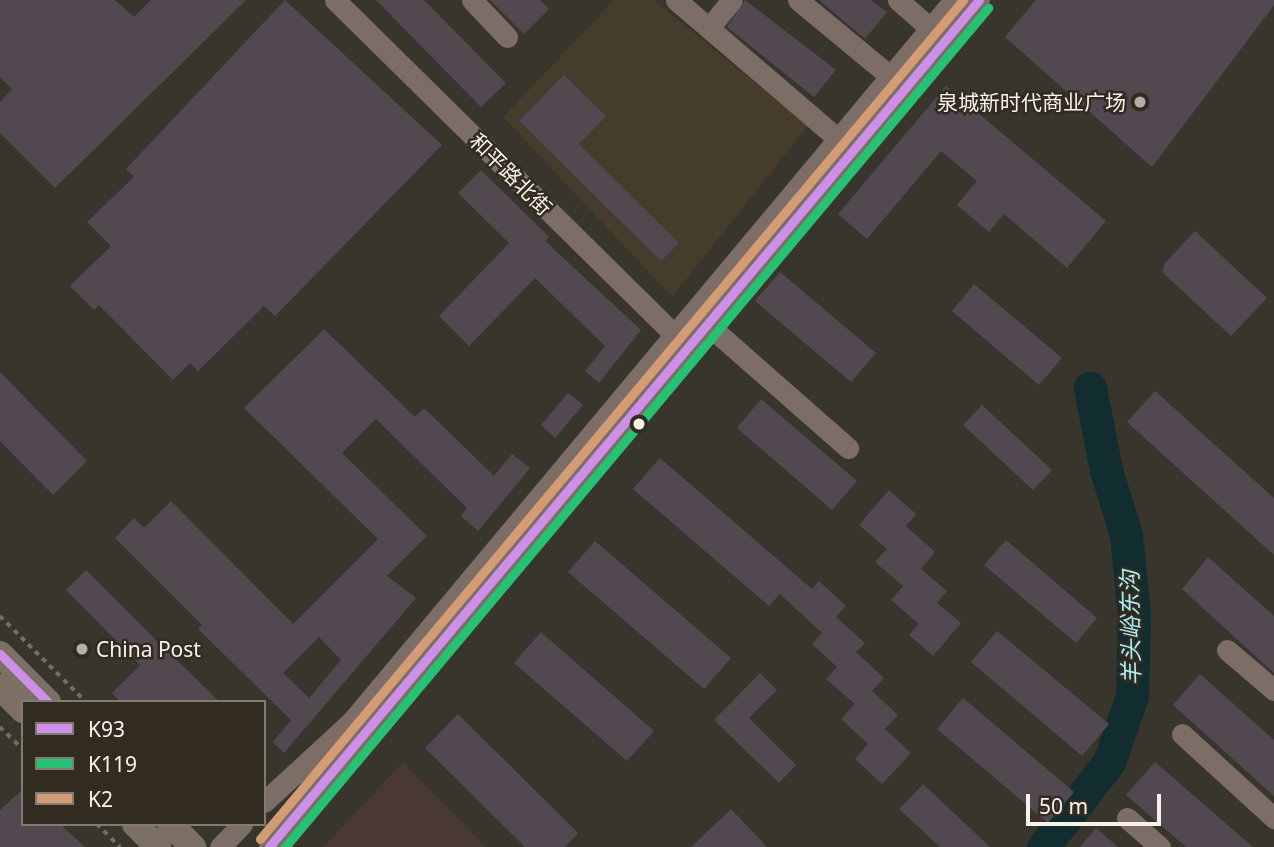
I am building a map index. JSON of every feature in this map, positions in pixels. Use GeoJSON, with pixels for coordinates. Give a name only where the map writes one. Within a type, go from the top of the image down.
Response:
{"type":"FeatureCollection","features":[{"type":"Feature","properties":{"kind":"main road"},"geometry":{"type":"LineString","coordinates":[[0,654],[46,700]]}},
{"type":"Feature","properties":{"kind":"main road"},"geometry":{"type":"LineString","coordinates":[[0,687],[21,708]]}},
{"type":"Feature","properties":{"kind":"main road"},"geometry":{"type":"LineString","coordinates":[[137,826],[158,847]]}},
{"type":"Feature","properties":{"kind":"main road"},"geometry":{"type":"LineString","coordinates":[[172,826],[192,847]]}},
{"type":"Feature","properties":{"kind":"street","name":"和平路北街"},"geometry":{"type":"LineString","coordinates":[[335,0],[681,341]]}},
{"type":"Feature","properties":{"kind":"street"},"geometry":{"type":"LineString","coordinates":[[472,0],[507,37]]}},
{"type":"Feature","properties":{"kind":"street"},"geometry":{"type":"LineString","coordinates":[[676,0],[838,139]]}},
{"type":"Feature","properties":{"kind":"street"},"geometry":{"type":"LineString","coordinates":[[709,29],[732,0]]}},
{"type":"Feature","properties":{"kind":"street"},"geometry":{"type":"LineString","coordinates":[[798,0],[890,76]]}},
{"type":"Feature","properties":{"kind":"street"},"geometry":{"type":"LineString","coordinates":[[898,0],[930,28]]}},
{"type":"Feature","properties":{"kind":"street"},"geometry":{"type":"LineString","coordinates":[[269,847],[681,341],[838,139],[954,0]]}},
{"type":"Feature","properties":{"kind":"street"},"geometry":{"type":"LineString","coordinates":[[266,800],[352,721],[681,341],[707,324],[979,0]]}},
{"type":"Feature","properties":{"kind":"street"},"geometry":{"type":"LineString","coordinates":[[707,324],[848,448]]}},
{"type":"Feature","properties":{"kind":"street"},"geometry":{"type":"LineString","coordinates":[[1227,650],[1274,690]]}},
{"type":"Feature","properties":{"kind":"street"},"geometry":{"type":"LineString","coordinates":[[1182,734],[1274,818]]}},
{"type":"Feature","properties":{"kind":"street"},"geometry":{"type":"LineString","coordinates":[[1127,818],[1160,847]]}},
{"type":"Feature","properties":{"kind":"street"},"geometry":{"type":"LineString","coordinates":[[220,847],[240,826]]}},
{"type":"Feature","properties":{"kind":"path"},"geometry":{"type":"LineString","coordinates":[[0,616],[84,700]]}},
{"type":"Feature","properties":{"kind":"path"},"geometry":{"type":"LineString","coordinates":[[0,727],[21,747]]}},
{"type":"Feature","properties":{"kind":"path"},"geometry":{"type":"LineString","coordinates":[[99,826],[120,847]]}},
{"type":"Feature","properties":{"kind":"shaded area"},"geometry":{"type":"Polygon","coordinates":[[[614,0],[654,0],[808,126],[672,297],[503,117],[614,0]]]}},
{"type":"Feature","properties":{"kind":"shaded area"},"geometry":{"type":"Polygon","coordinates":[[[403,762],[486,847],[323,847],[403,762]]]}},
{"type":"Feature","properties":{"kind":"building"},"geometry":{"type":"Polygon","coordinates":[[[0,0],[115,0],[134,17],[151,0],[246,0],[55,188],[0,133],[0,102],[12,89],[0,77],[0,0]]]}},
{"type":"Feature","properties":{"kind":"building"},"geometry":{"type":"Polygon","coordinates":[[[285,0],[442,145],[275,316],[264,306],[198,371],[190,363],[173,380],[99,305],[94,310],[70,286],[111,246],[87,222],[134,177],[126,169],[285,0]]]}},
{"type":"Feature","properties":{"kind":"building"},"geometry":{"type":"Polygon","coordinates":[[[376,0],[424,0],[506,83],[481,107],[376,0]]]}},
{"type":"Feature","properties":{"kind":"building"},"geometry":{"type":"Polygon","coordinates":[[[490,0],[540,0],[549,9],[524,34],[490,0]]]}},
{"type":"Feature","properties":{"kind":"building"},"geometry":{"type":"Polygon","coordinates":[[[745,0],[836,70],[814,97],[727,27],[745,0]]]}},
{"type":"Feature","properties":{"kind":"building"},"geometry":{"type":"Polygon","coordinates":[[[819,0],[871,0],[887,12],[865,39],[819,0]]]}},
{"type":"Feature","properties":{"kind":"building","name":"泉城新时代商业广场"},"geometry":{"type":"Polygon","coordinates":[[[1036,0],[1274,0],[1274,5],[1152,167],[1005,37],[1036,0]]]}},
{"type":"Feature","properties":{"kind":"building"},"geometry":{"type":"Polygon","coordinates":[[[564,75],[606,116],[579,144],[679,243],[661,261],[519,121],[564,75]]]}},
{"type":"Feature","properties":{"kind":"building"},"geometry":{"type":"Polygon","coordinates":[[[946,86],[1106,221],[1067,268],[1004,214],[989,232],[957,205],[977,181],[941,151],[867,239],[838,214],[946,86]]]}},
{"type":"Feature","properties":{"kind":"building"},"geometry":{"type":"Polygon","coordinates":[[[481,170],[549,237],[545,241],[641,330],[599,383],[585,371],[605,346],[535,278],[469,346],[439,316],[509,243],[458,193],[481,170]]]}},
{"type":"Feature","properties":{"kind":"building"},"geometry":{"type":"Polygon","coordinates":[[[1195,231],[1267,298],[1231,336],[1162,272],[1165,263],[1195,231]]]}},
{"type":"Feature","properties":{"kind":"building"},"geometry":{"type":"Polygon","coordinates":[[[780,272],[876,353],[851,382],[755,301],[780,272]]]}},
{"type":"Feature","properties":{"kind":"building"},"geometry":{"type":"Polygon","coordinates":[[[974,284],[1062,358],[1039,385],[952,311],[974,284]]]}},
{"type":"Feature","properties":{"kind":"building"},"geometry":{"type":"Polygon","coordinates":[[[324,329],[415,417],[424,408],[494,476],[512,454],[530,468],[478,531],[461,516],[467,508],[376,419],[342,453],[427,536],[387,576],[416,598],[284,753],[273,742],[291,720],[198,629],[202,625],[115,538],[134,518],[144,528],[171,501],[293,624],[378,539],[244,408],[324,329]],[[319,637],[283,673],[309,698],[341,660],[319,637]]]}},
{"type":"Feature","properties":{"kind":"building"},"geometry":{"type":"Polygon","coordinates":[[[0,372],[87,461],[53,495],[0,441],[0,372]]]}},
{"type":"Feature","properties":{"kind":"building"},"geometry":{"type":"Polygon","coordinates":[[[1155,391],[1274,498],[1274,555],[1127,422],[1155,391]]]}},
{"type":"Feature","properties":{"kind":"building"},"geometry":{"type":"Polygon","coordinates":[[[568,393],[583,405],[555,438],[541,425],[568,393]]]}},
{"type":"Feature","properties":{"kind":"building"},"geometry":{"type":"Polygon","coordinates":[[[761,399],[857,481],[832,510],[737,428],[761,399]]]}},
{"type":"Feature","properties":{"kind":"building"},"geometry":{"type":"Polygon","coordinates":[[[982,405],[1052,470],[1033,490],[963,425],[982,405]]]}},
{"type":"Feature","properties":{"kind":"building"},"geometry":{"type":"Polygon","coordinates":[[[660,458],[812,589],[819,581],[846,606],[836,617],[865,643],[856,652],[884,678],[872,691],[898,715],[885,729],[911,753],[882,784],[855,759],[868,744],[841,719],[855,704],[826,679],[837,667],[812,644],[822,633],[780,594],[769,606],[633,489],[660,458]]]}},
{"type":"Feature","properties":{"kind":"building"},"geometry":{"type":"Polygon","coordinates":[[[889,490],[916,514],[906,526],[935,552],[921,569],[947,591],[937,603],[961,623],[933,656],[909,635],[919,624],[891,600],[903,586],[875,562],[887,549],[859,525],[889,490]]]}},
{"type":"Feature","properties":{"kind":"building"},"geometry":{"type":"Polygon","coordinates":[[[1006,540],[1097,618],[1076,643],[984,565],[1006,540]]]}},
{"type":"Feature","properties":{"kind":"building"},"geometry":{"type":"Polygon","coordinates":[[[595,541],[731,658],[704,689],[568,572],[595,541]]]}},
{"type":"Feature","properties":{"kind":"building"},"geometry":{"type":"Polygon","coordinates":[[[1208,557],[1274,616],[1274,673],[1182,589],[1208,557]]]}},
{"type":"Feature","properties":{"kind":"building"},"geometry":{"type":"Polygon","coordinates":[[[86,570],[218,700],[119,700],[112,693],[140,665],[66,590],[86,570]]]}},
{"type":"Feature","properties":{"kind":"building"},"geometry":{"type":"Polygon","coordinates":[[[997,631],[1109,724],[1082,756],[971,662],[997,631]]]}},
{"type":"Feature","properties":{"kind":"building"},"geometry":{"type":"Polygon","coordinates":[[[541,632],[654,731],[627,761],[514,663],[541,632]]]}},
{"type":"Feature","properties":{"kind":"building"},"geometry":{"type":"Polygon","coordinates":[[[760,673],[777,690],[749,718],[796,765],[779,783],[714,720],[760,673]]]}},
{"type":"Feature","properties":{"kind":"building"},"geometry":{"type":"Polygon","coordinates":[[[1200,674],[1274,740],[1274,796],[1173,705],[1200,674]]]}},
{"type":"Feature","properties":{"kind":"building"},"geometry":{"type":"Polygon","coordinates":[[[963,698],[1074,792],[1048,823],[937,729],[963,698]]]}},
{"type":"Feature","properties":{"kind":"building"},"geometry":{"type":"Polygon","coordinates":[[[458,714],[578,833],[565,847],[525,847],[425,748],[458,714]]]}},
{"type":"Feature","properties":{"kind":"building"},"geometry":{"type":"Polygon","coordinates":[[[1155,762],[1253,847],[1186,847],[1126,795],[1155,762]]]}},
{"type":"Feature","properties":{"kind":"building"},"geometry":{"type":"Polygon","coordinates":[[[923,784],[990,847],[940,847],[899,809],[923,784]]]}},
{"type":"Feature","properties":{"kind":"building"},"geometry":{"type":"Polygon","coordinates":[[[21,791],[21,826],[62,826],[85,847],[0,847],[0,810],[21,791]]]}},
{"type":"Feature","properties":{"kind":"building"},"geometry":{"type":"Polygon","coordinates":[[[731,809],[767,847],[691,847],[731,809]]]}},
{"type":"Feature","properties":{"kind":"building"},"geometry":{"type":"Polygon","coordinates":[[[1096,828],[1118,847],[1080,847],[1096,828]]]}},
{"type":"Feature","properties":{"kind":"waterway","name":"羊头峪东沟"},"geometry":{"type":"LineString","coordinates":[[1043,847],[1109,762],[1132,696],[1134,615],[1126,535],[1106,470],[1090,388]]}},
{"type":"Feature","properties":{"kind":"transit line","name":"K2"},"geometry":{"type":"LineString","coordinates":[[260,839],[963,0]]}},
{"type":"Feature","properties":{"kind":"transit line","name":"K93"},"geometry":{"type":"LineString","coordinates":[[269,847],[979,0]]}},
{"type":"Feature","properties":{"kind":"transit line","name":"K119"},"geometry":{"type":"LineString","coordinates":[[285,847],[988,8]]}},
{"type":"Feature","properties":{"kind":"transit line","name":"K93"},"geometry":{"type":"LineString","coordinates":[[0,654],[46,700]]}},
{"type":"Feature","properties":{"kind":"place","name":"泉城新时代商业广场"},"geometry":{"type":"Point","coordinates":[1140,102]}},
{"type":"Feature","properties":{"kind":"place","name":"China Post"},"geometry":{"type":"Point","coordinates":[82,649]}}]}
